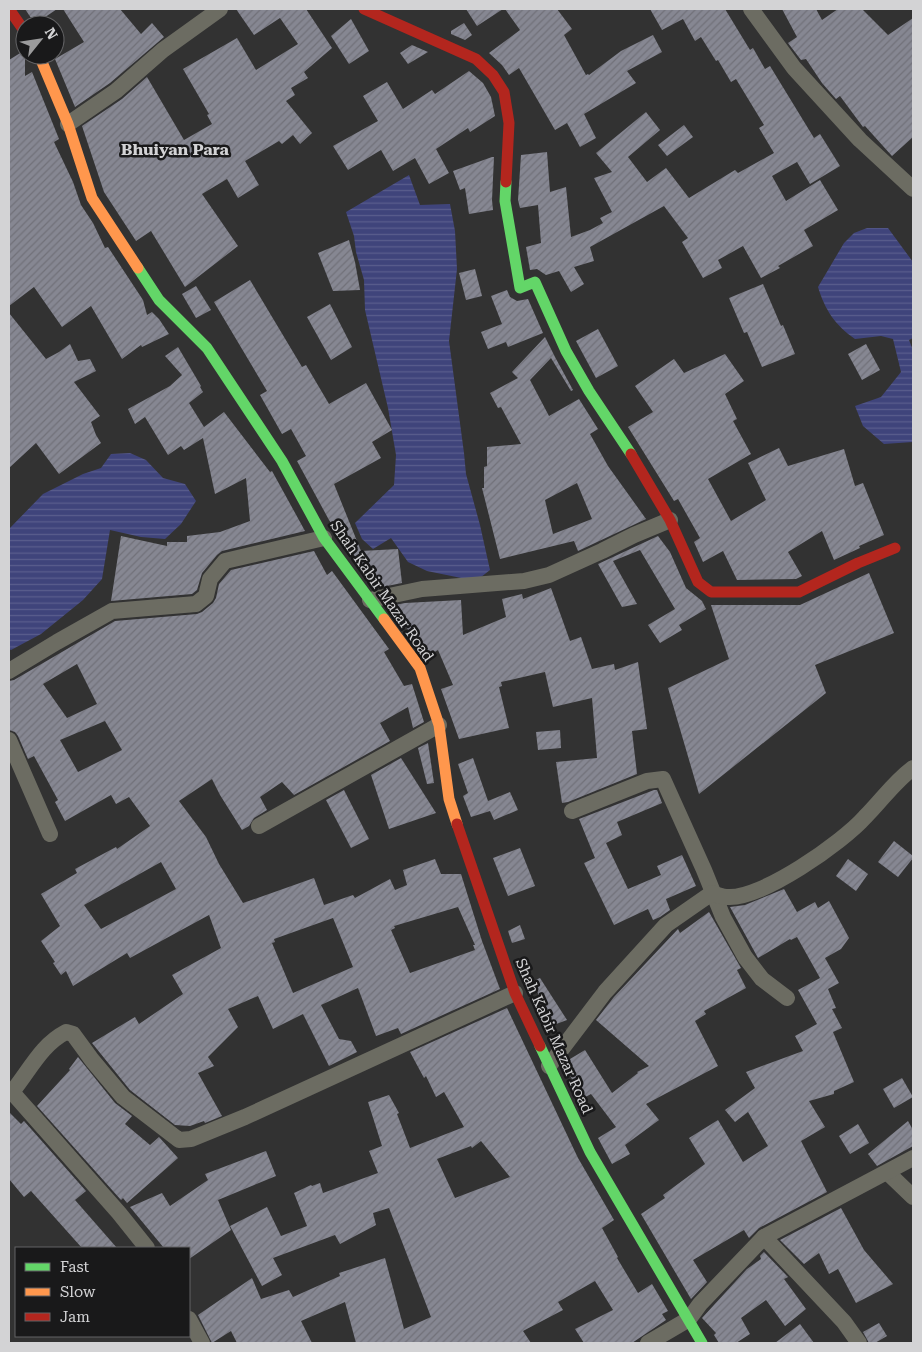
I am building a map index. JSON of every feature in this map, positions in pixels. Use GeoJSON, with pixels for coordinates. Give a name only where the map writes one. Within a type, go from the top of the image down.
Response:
{"type":"FeatureCollection","features":[{"type":"Feature","properties":{"kind":"street"},"geometry":{"type":"LineString","coordinates":[[68,124],[116,91],[163,50],[220,9]]}},
{"type":"Feature","properties":{"kind":"street"},"geometry":{"type":"LineString","coordinates":[[364,9],[476,59],[493,75],[504,92],[509,124],[505,201],[520,288],[535,282],[566,351],[670,520],[698,582],[711,592],[799,592],[858,563],[895,548]]}},
{"type":"Feature","properties":{"kind":"street"},"geometry":{"type":"LineString","coordinates":[[751,9],[800,75],[860,140],[913,189]]}},
{"type":"Feature","properties":{"kind":"street","name":"Shah Kabir Mazar Road"},"geometry":{"type":"LineString","coordinates":[[44,65],[68,124],[92,198],[159,300],[208,348],[282,461],[324,538],[420,668],[439,725],[449,799],[515,993],[590,1152],[702,1343]]}},
{"type":"Feature","properties":{"kind":"street"},"geometry":{"type":"LineString","coordinates":[[370,600],[422,589],[524,581],[549,575],[670,520]]}},
{"type":"Feature","properties":{"kind":"street"},"geometry":{"type":"LineString","coordinates":[[9,671],[112,610],[196,604],[206,596],[210,579],[225,562],[324,538]]}},
{"type":"Feature","properties":{"kind":"street"},"geometry":{"type":"LineString","coordinates":[[259,826],[439,725]]}},
{"type":"Feature","properties":{"kind":"street"},"geometry":{"type":"LineString","coordinates":[[9,740],[50,834]]}},
{"type":"Feature","properties":{"kind":"street"},"geometry":{"type":"LineString","coordinates":[[712,893],[728,898],[754,892],[775,882],[831,848],[865,818],[900,777],[913,768]]}},
{"type":"Feature","properties":{"kind":"street"},"geometry":{"type":"LineString","coordinates":[[572,811],[646,781],[663,779],[723,917],[745,957],[762,979],[787,998]]}},
{"type":"Feature","properties":{"kind":"street"},"geometry":{"type":"LineString","coordinates":[[549,1066],[605,992],[666,925],[712,893]]}},
{"type":"Feature","properties":{"kind":"street"},"geometry":{"type":"LineString","coordinates":[[146,1247],[119,1213],[11,1094],[28,1073],[44,1047],[66,1032],[73,1034],[123,1097],[179,1140],[191,1139],[245,1117],[515,993]]}},
{"type":"Feature","properties":{"kind":"street"},"geometry":{"type":"LineString","coordinates":[[648,1343],[689,1319],[700,1304],[764,1237],[855,1188],[888,1173],[913,1158]]}},
{"type":"Feature","properties":{"kind":"street"},"geometry":{"type":"LineString","coordinates":[[888,1173],[913,1197]]}},
{"type":"Feature","properties":{"kind":"street"},"geometry":{"type":"LineString","coordinates":[[764,1237],[844,1322],[859,1343]]}},
{"type":"Feature","properties":{"kind":"street"},"geometry":{"type":"LineString","coordinates":[[190,1321],[202,1343]]}},
{"type":"Feature","properties":{"kind":"water"},"geometry":{"type":"Polygon","coordinates":[[[409,175],[420,205],[450,204],[455,231],[457,269],[449,341],[466,474],[490,570],[476,581],[427,571],[408,562],[391,538],[373,549],[362,539],[355,523],[394,485],[396,455],[388,408],[365,310],[364,280],[356,252],[354,236],[346,212],[409,175]]]}},
{"type":"Feature","properties":{"kind":"water"},"geometry":{"type":"Polygon","coordinates":[[[867,228],[888,228],[913,262],[913,338],[909,340],[913,350],[913,442],[884,444],[863,426],[855,406],[881,397],[901,372],[893,339],[881,336],[855,339],[832,316],[824,303],[818,287],[844,243],[854,233],[867,228]]]}},
{"type":"Feature","properties":{"kind":"water"},"geometry":{"type":"Polygon","coordinates":[[[130,453],[146,460],[163,478],[185,484],[196,501],[181,524],[165,539],[141,537],[110,530],[102,579],[83,600],[41,634],[11,650],[9,649],[9,529],[43,494],[83,474],[101,468],[111,454],[130,453]]]}},
{"type":"Feature","properties":{"kind":"building"},"geometry":{"type":"Polygon","coordinates":[[[25,9],[57,9],[48,15],[29,15],[25,9]]]}},
{"type":"Feature","properties":{"kind":"building"},"geometry":{"type":"Polygon","coordinates":[[[63,9],[120,9],[141,34],[152,23],[164,37],[110,83],[75,107],[58,65],[65,65],[65,53],[84,42],[63,9]]]}},
{"type":"Feature","properties":{"kind":"building"},"geometry":{"type":"Polygon","coordinates":[[[236,9],[306,9],[332,48],[304,72],[308,78],[291,88],[295,95],[286,101],[312,133],[300,144],[293,135],[282,144],[279,141],[245,161],[259,185],[238,198],[227,179],[202,194],[238,246],[185,287],[151,231],[136,241],[104,192],[82,126],[122,99],[147,77],[184,140],[212,124],[207,115],[209,114],[183,69],[237,38],[256,70],[298,44],[280,18],[254,35],[236,9]]]}},
{"type":"Feature","properties":{"kind":"building"},"geometry":{"type":"Polygon","coordinates":[[[466,9],[503,9],[477,26],[466,9]]]}},
{"type":"Feature","properties":{"kind":"building"},"geometry":{"type":"Polygon","coordinates":[[[505,9],[557,9],[572,29],[564,35],[586,75],[589,75],[621,51],[653,35],[662,52],[627,71],[636,83],[584,114],[596,138],[580,147],[567,123],[555,130],[519,68],[509,75],[502,65],[489,53],[520,30],[505,9]]]}},
{"type":"Feature","properties":{"kind":"building"},"geometry":{"type":"Polygon","coordinates":[[[650,9],[725,9],[750,50],[753,48],[765,69],[770,66],[814,138],[820,134],[840,166],[810,184],[797,162],[772,176],[786,201],[820,180],[838,210],[804,230],[813,246],[761,278],[743,246],[718,260],[722,268],[703,278],[682,242],[688,238],[664,206],[590,247],[594,261],[574,267],[584,284],[571,292],[559,271],[546,275],[537,269],[530,270],[526,247],[541,243],[538,205],[520,208],[518,200],[521,155],[547,152],[550,192],[566,187],[571,237],[603,223],[600,218],[612,212],[594,178],[612,172],[596,153],[646,112],[660,130],[628,157],[647,182],[666,168],[689,198],[735,170],[738,173],[774,153],[759,128],[764,125],[736,79],[731,82],[701,37],[695,41],[683,19],[662,30],[650,9]]]}},
{"type":"Feature","properties":{"kind":"building"},"geometry":{"type":"Polygon","coordinates":[[[782,9],[816,9],[822,20],[838,9],[862,9],[888,35],[913,18],[913,137],[892,156],[865,126],[863,127],[840,96],[836,99],[822,83],[806,59],[801,60],[788,43],[797,37],[782,9]]]}},
{"type":"Feature","properties":{"kind":"building"},"geometry":{"type":"Polygon","coordinates":[[[351,19],[369,51],[349,64],[331,36],[351,19]]]}},
{"type":"Feature","properties":{"kind":"building"},"geometry":{"type":"Polygon","coordinates":[[[464,23],[472,35],[465,40],[451,34],[451,31],[464,23]]]}},
{"type":"Feature","properties":{"kind":"building"},"geometry":{"type":"Polygon","coordinates":[[[412,45],[428,52],[408,64],[400,53],[412,45]]]}},
{"type":"Feature","properties":{"kind":"building"},"geometry":{"type":"Polygon","coordinates":[[[15,56],[15,65],[25,65],[25,76],[32,72],[59,139],[54,142],[73,182],[81,205],[93,223],[105,248],[108,247],[143,300],[147,315],[152,312],[169,334],[142,347],[141,345],[122,359],[91,306],[62,327],[34,287],[9,306],[9,60],[15,56]]]}},
{"type":"Feature","properties":{"kind":"building"},"geometry":{"type":"Polygon","coordinates":[[[469,71],[483,83],[491,97],[495,116],[470,132],[468,128],[436,149],[449,173],[429,184],[415,158],[393,171],[381,150],[348,170],[333,146],[378,121],[363,96],[387,82],[403,109],[432,90],[435,94],[469,71]]]}},
{"type":"Feature","properties":{"kind":"building"},"geometry":{"type":"Polygon","coordinates":[[[684,125],[693,137],[667,156],[658,145],[684,125]]]}},
{"type":"Feature","properties":{"kind":"building"},"geometry":{"type":"Polygon","coordinates":[[[494,157],[493,210],[469,214],[465,188],[460,190],[453,171],[494,157]]]}},
{"type":"Feature","properties":{"kind":"building"},"geometry":{"type":"Polygon","coordinates":[[[349,240],[360,290],[333,291],[318,253],[349,240]]]}},
{"type":"Feature","properties":{"kind":"building"},"geometry":{"type":"Polygon","coordinates":[[[475,269],[482,296],[466,300],[459,273],[475,269]]]}},
{"type":"Feature","properties":{"kind":"building"},"geometry":{"type":"Polygon","coordinates":[[[250,280],[302,367],[306,365],[329,404],[366,383],[392,430],[372,442],[381,458],[334,484],[361,551],[398,549],[402,583],[377,588],[329,520],[297,461],[306,456],[291,429],[282,434],[260,395],[267,391],[214,302],[250,280]]]}},
{"type":"Feature","properties":{"kind":"building"},"geometry":{"type":"Polygon","coordinates":[[[763,284],[795,354],[762,367],[747,332],[744,333],[729,298],[763,284]]]}},
{"type":"Feature","properties":{"kind":"building"},"geometry":{"type":"Polygon","coordinates":[[[196,286],[211,310],[196,318],[182,294],[196,286]]]}},
{"type":"Feature","properties":{"kind":"building"},"geometry":{"type":"Polygon","coordinates":[[[507,290],[510,297],[517,301],[528,299],[543,333],[508,347],[506,342],[488,349],[481,332],[502,324],[491,296],[507,290]]]}},
{"type":"Feature","properties":{"kind":"building"},"geometry":{"type":"Polygon","coordinates":[[[330,304],[352,347],[331,360],[307,317],[330,304]]]}},
{"type":"Feature","properties":{"kind":"building"},"geometry":{"type":"Polygon","coordinates":[[[9,313],[46,359],[70,344],[78,361],[90,359],[96,371],[74,382],[100,416],[91,422],[101,443],[59,474],[36,443],[9,468],[9,313]]]}},
{"type":"Feature","properties":{"kind":"building"},"geometry":{"type":"Polygon","coordinates":[[[598,329],[618,366],[596,378],[576,341],[598,329]]]}},
{"type":"Feature","properties":{"kind":"building"},"geometry":{"type":"Polygon","coordinates":[[[545,337],[573,390],[571,391],[551,358],[530,380],[549,416],[579,399],[598,429],[590,434],[608,466],[646,519],[578,551],[574,541],[500,559],[482,488],[484,488],[484,467],[487,466],[487,447],[521,444],[501,407],[498,408],[490,393],[518,378],[512,372],[545,337]],[[577,483],[545,500],[553,534],[592,519],[577,483]]]}},
{"type":"Feature","properties":{"kind":"building"},"geometry":{"type":"Polygon","coordinates":[[[866,344],[880,370],[862,380],[848,354],[866,344]]]}},
{"type":"Feature","properties":{"kind":"building"},"geometry":{"type":"Polygon","coordinates":[[[178,347],[203,392],[189,403],[204,427],[224,412],[270,472],[272,471],[305,531],[222,551],[202,573],[197,590],[192,594],[111,601],[121,536],[167,546],[167,542],[187,542],[187,536],[220,532],[250,521],[246,478],[215,494],[203,438],[184,450],[181,446],[168,455],[145,417],[135,424],[128,409],[170,386],[182,375],[165,356],[178,347]]]}},
{"type":"Feature","properties":{"kind":"building"},"geometry":{"type":"Polygon","coordinates":[[[725,354],[744,381],[725,394],[737,419],[733,421],[751,454],[708,479],[731,521],[766,500],[748,463],[779,448],[788,466],[844,449],[855,486],[863,483],[884,535],[834,560],[822,531],[788,552],[802,576],[796,579],[737,580],[723,551],[703,562],[694,542],[700,538],[678,499],[674,501],[628,427],[653,412],[635,386],[674,359],[684,373],[725,354]]]}},
{"type":"Feature","properties":{"kind":"building"},"geometry":{"type":"Polygon","coordinates":[[[658,536],[670,552],[686,588],[702,601],[706,609],[679,625],[682,630],[660,643],[648,625],[675,609],[640,550],[613,561],[637,604],[622,607],[598,564],[658,536]]]}},
{"type":"Feature","properties":{"kind":"building"},"geometry":{"type":"Polygon","coordinates":[[[314,551],[327,575],[332,571],[389,649],[384,652],[404,686],[412,684],[424,722],[413,728],[408,707],[380,723],[390,741],[294,795],[282,782],[260,797],[267,810],[254,818],[249,826],[242,830],[212,779],[179,801],[206,837],[219,864],[243,903],[314,878],[324,905],[353,895],[355,898],[390,879],[395,890],[407,885],[403,870],[435,859],[441,874],[461,874],[482,941],[500,989],[401,1034],[398,1028],[376,1036],[358,988],[321,1005],[339,1039],[351,1041],[357,1052],[329,1066],[303,1014],[273,1029],[258,996],[228,1009],[238,1027],[208,1057],[214,1066],[198,1073],[222,1116],[205,1123],[204,1121],[190,1126],[175,1125],[130,1090],[92,1043],[135,1017],[139,1024],[183,994],[172,975],[221,948],[209,915],[130,958],[127,953],[73,986],[66,971],[61,975],[41,941],[60,926],[41,894],[77,873],[75,869],[116,847],[117,849],[150,826],[129,797],[116,804],[111,795],[65,821],[55,802],[58,800],[34,756],[28,759],[18,736],[15,732],[9,730],[9,681],[14,680],[115,621],[202,612],[213,603],[219,584],[231,570],[314,551]],[[77,664],[43,684],[67,718],[97,704],[77,664]],[[105,721],[60,740],[78,772],[122,750],[105,721]],[[161,862],[84,905],[101,929],[176,889],[161,862]],[[458,907],[394,926],[395,928],[391,930],[410,973],[475,950],[473,945],[475,945],[458,907]],[[333,918],[274,939],[275,942],[272,943],[293,993],[353,967],[333,918]]]}},
{"type":"Feature","properties":{"kind":"building"},"geometry":{"type":"Polygon","coordinates":[[[869,573],[894,633],[815,665],[826,693],[699,794],[668,688],[729,659],[711,605],[800,605],[869,573]]]}},
{"type":"Feature","properties":{"kind":"building"},"geometry":{"type":"Polygon","coordinates":[[[551,588],[570,641],[581,637],[592,669],[614,664],[615,670],[638,662],[647,729],[632,731],[637,774],[562,803],[556,762],[597,758],[592,698],[553,707],[545,672],[501,682],[502,686],[499,687],[509,728],[459,739],[441,689],[453,685],[438,650],[428,656],[390,606],[405,603],[461,600],[463,635],[506,617],[502,599],[522,594],[523,599],[551,588]]]}},
{"type":"Feature","properties":{"kind":"building"},"geometry":{"type":"Polygon","coordinates":[[[560,730],[561,748],[538,750],[536,732],[560,730]]]}},
{"type":"Feature","properties":{"kind":"building"},"geometry":{"type":"Polygon","coordinates":[[[428,743],[434,783],[427,784],[418,748],[428,743]]]}},
{"type":"Feature","properties":{"kind":"building"},"geometry":{"type":"Polygon","coordinates":[[[401,758],[436,813],[389,829],[371,775],[401,758]]]}},
{"type":"Feature","properties":{"kind":"building"},"geometry":{"type":"Polygon","coordinates":[[[473,758],[488,801],[510,792],[518,810],[494,820],[490,811],[471,817],[463,796],[468,793],[458,764],[473,758]]]}},
{"type":"Feature","properties":{"kind":"building"},"geometry":{"type":"Polygon","coordinates":[[[344,790],[369,839],[351,848],[326,800],[344,790]]]}},
{"type":"Feature","properties":{"kind":"building"},"geometry":{"type":"Polygon","coordinates":[[[657,790],[662,803],[617,822],[622,835],[606,843],[628,889],[661,875],[657,866],[682,855],[696,886],[666,899],[670,910],[660,917],[653,920],[648,909],[614,925],[584,863],[595,858],[579,819],[657,790]]]}},
{"type":"Feature","properties":{"kind":"building"},"geometry":{"type":"Polygon","coordinates":[[[894,841],[913,856],[898,877],[878,862],[894,841]]]}},
{"type":"Feature","properties":{"kind":"building"},"geometry":{"type":"Polygon","coordinates":[[[520,848],[535,886],[508,896],[493,858],[520,848]]]}},
{"type":"Feature","properties":{"kind":"building"},"geometry":{"type":"Polygon","coordinates":[[[848,859],[868,874],[856,891],[836,876],[848,859]]]}},
{"type":"Feature","properties":{"kind":"building"},"geometry":{"type":"Polygon","coordinates":[[[784,889],[797,912],[815,902],[818,908],[829,901],[849,938],[841,949],[825,958],[839,983],[828,989],[836,1008],[832,1009],[842,1028],[833,1032],[854,1082],[834,1091],[834,1094],[809,1101],[825,1127],[801,1141],[827,1192],[759,1228],[749,1238],[744,1230],[693,1260],[707,1282],[691,1299],[641,1214],[665,1198],[663,1195],[705,1164],[689,1138],[718,1120],[743,1162],[768,1146],[748,1112],[735,1122],[725,1110],[755,1088],[746,1072],[803,1051],[795,1036],[817,1024],[798,990],[820,978],[797,937],[790,939],[758,958],[730,907],[745,905],[784,889]]]}},
{"type":"Feature","properties":{"kind":"building"},"geometry":{"type":"Polygon","coordinates":[[[709,912],[741,968],[737,970],[746,988],[704,1011],[706,1014],[695,1021],[718,1066],[646,1104],[659,1120],[625,1145],[630,1154],[612,1164],[598,1138],[616,1127],[591,1094],[580,1100],[565,1062],[585,1050],[612,1093],[637,1072],[649,1066],[596,1020],[614,997],[678,929],[680,933],[709,912]]]}},
{"type":"Feature","properties":{"kind":"building"},"geometry":{"type":"Polygon","coordinates":[[[520,925],[525,939],[512,943],[508,931],[520,925]]]}},
{"type":"Feature","properties":{"kind":"building"},"geometry":{"type":"Polygon","coordinates":[[[540,978],[567,1020],[551,1026],[533,981],[540,978]]]}},
{"type":"Feature","properties":{"kind":"building"},"geometry":{"type":"Polygon","coordinates":[[[507,1008],[578,1158],[614,1220],[602,1228],[617,1258],[638,1293],[652,1284],[668,1311],[662,1314],[666,1320],[632,1343],[584,1343],[575,1329],[613,1310],[595,1281],[558,1302],[563,1310],[523,1331],[531,1343],[356,1343],[345,1302],[301,1321],[312,1343],[237,1343],[231,1331],[212,1343],[198,1315],[252,1278],[261,1299],[289,1290],[293,1297],[340,1276],[339,1273],[385,1258],[404,1329],[431,1317],[389,1208],[373,1213],[376,1225],[340,1244],[335,1235],[273,1258],[282,1275],[262,1286],[230,1226],[267,1207],[281,1236],[307,1226],[294,1193],[320,1183],[323,1193],[378,1173],[369,1151],[382,1146],[368,1102],[389,1095],[399,1113],[397,1114],[410,1148],[464,1127],[444,1092],[436,1097],[426,1076],[424,1078],[410,1052],[507,1008]],[[481,1141],[472,1148],[471,1146],[437,1159],[455,1198],[510,1177],[481,1141]]]}},
{"type":"Feature","properties":{"kind":"building"},"geometry":{"type":"Polygon","coordinates":[[[78,1057],[115,1103],[132,1116],[125,1124],[150,1145],[159,1137],[178,1158],[127,1203],[123,1198],[121,1200],[37,1106],[70,1070],[78,1057]]]}},
{"type":"Feature","properties":{"kind":"building"},"geometry":{"type":"Polygon","coordinates":[[[902,1078],[913,1097],[894,1108],[883,1089],[902,1078]]]}},
{"type":"Feature","properties":{"kind":"building"},"geometry":{"type":"Polygon","coordinates":[[[9,1112],[21,1124],[24,1121],[86,1191],[75,1200],[116,1247],[81,1247],[31,1191],[24,1197],[9,1179],[9,1112]]]}},
{"type":"Feature","properties":{"kind":"building"},"geometry":{"type":"Polygon","coordinates":[[[908,1121],[913,1130],[913,1146],[877,1166],[868,1154],[908,1121]]]}},
{"type":"Feature","properties":{"kind":"building"},"geometry":{"type":"Polygon","coordinates":[[[858,1124],[869,1143],[850,1154],[839,1136],[858,1124]]]}},
{"type":"Feature","properties":{"kind":"building"},"geometry":{"type":"Polygon","coordinates":[[[266,1151],[276,1176],[218,1200],[231,1230],[190,1258],[190,1247],[163,1247],[130,1207],[162,1193],[170,1206],[208,1180],[205,1174],[266,1151]]]}},
{"type":"Feature","properties":{"kind":"building"},"geometry":{"type":"Polygon","coordinates":[[[841,1208],[864,1250],[893,1284],[856,1303],[838,1269],[829,1274],[819,1253],[804,1264],[780,1240],[841,1208]]]}},
{"type":"Feature","properties":{"kind":"building"},"geometry":{"type":"Polygon","coordinates":[[[764,1252],[788,1277],[784,1279],[806,1309],[785,1326],[766,1300],[741,1318],[750,1334],[736,1343],[719,1343],[714,1335],[716,1333],[702,1318],[747,1269],[761,1259],[760,1256],[764,1252]]]}},
{"type":"Feature","properties":{"kind":"building"},"geometry":{"type":"Polygon","coordinates":[[[879,1323],[887,1336],[875,1343],[869,1343],[863,1332],[879,1323]]]}},
{"type":"Feature","properties":{"kind":"building"},"geometry":{"type":"Polygon","coordinates":[[[800,1324],[814,1343],[775,1343],[800,1324]]]}},
{"type":"Feature","properties":{"kind":"traffic: fast"},"geometry":{"type":"LineString","coordinates":[[506,182],[505,201],[520,288],[535,282],[566,351],[589,391],[631,454]]}},
{"type":"Feature","properties":{"kind":"traffic: fast"},"geometry":{"type":"LineString","coordinates":[[138,268],[159,300],[207,348],[282,461],[324,538],[384,619]]}},
{"type":"Feature","properties":{"kind":"traffic: fast"},"geometry":{"type":"LineString","coordinates":[[540,1046],[590,1152],[702,1343]]}},
{"type":"Feature","properties":{"kind":"traffic: slow"},"geometry":{"type":"LineString","coordinates":[[43,65],[68,124],[92,198],[138,268]]}},
{"type":"Feature","properties":{"kind":"traffic: slow"},"geometry":{"type":"LineString","coordinates":[[384,619],[420,668],[439,725],[449,799],[457,824]]}},
{"type":"Feature","properties":{"kind":"traffic: jam"},"geometry":{"type":"LineString","coordinates":[[9,9],[15,18]]}},
{"type":"Feature","properties":{"kind":"traffic: jam"},"geometry":{"type":"LineString","coordinates":[[364,9],[476,59],[493,75],[504,92],[509,123],[506,182]]}},
{"type":"Feature","properties":{"kind":"traffic: jam"},"geometry":{"type":"LineString","coordinates":[[631,454],[670,520],[698,582],[711,592],[799,592],[858,563],[895,548]]}},
{"type":"Feature","properties":{"kind":"traffic: jam"},"geometry":{"type":"LineString","coordinates":[[457,824],[515,993],[540,1046]]}},
{"type":"Feature","properties":{"kind":"district","name":"Bhuiyan Para"},"geometry":{"type":"Point","coordinates":[175,149]}}]}
